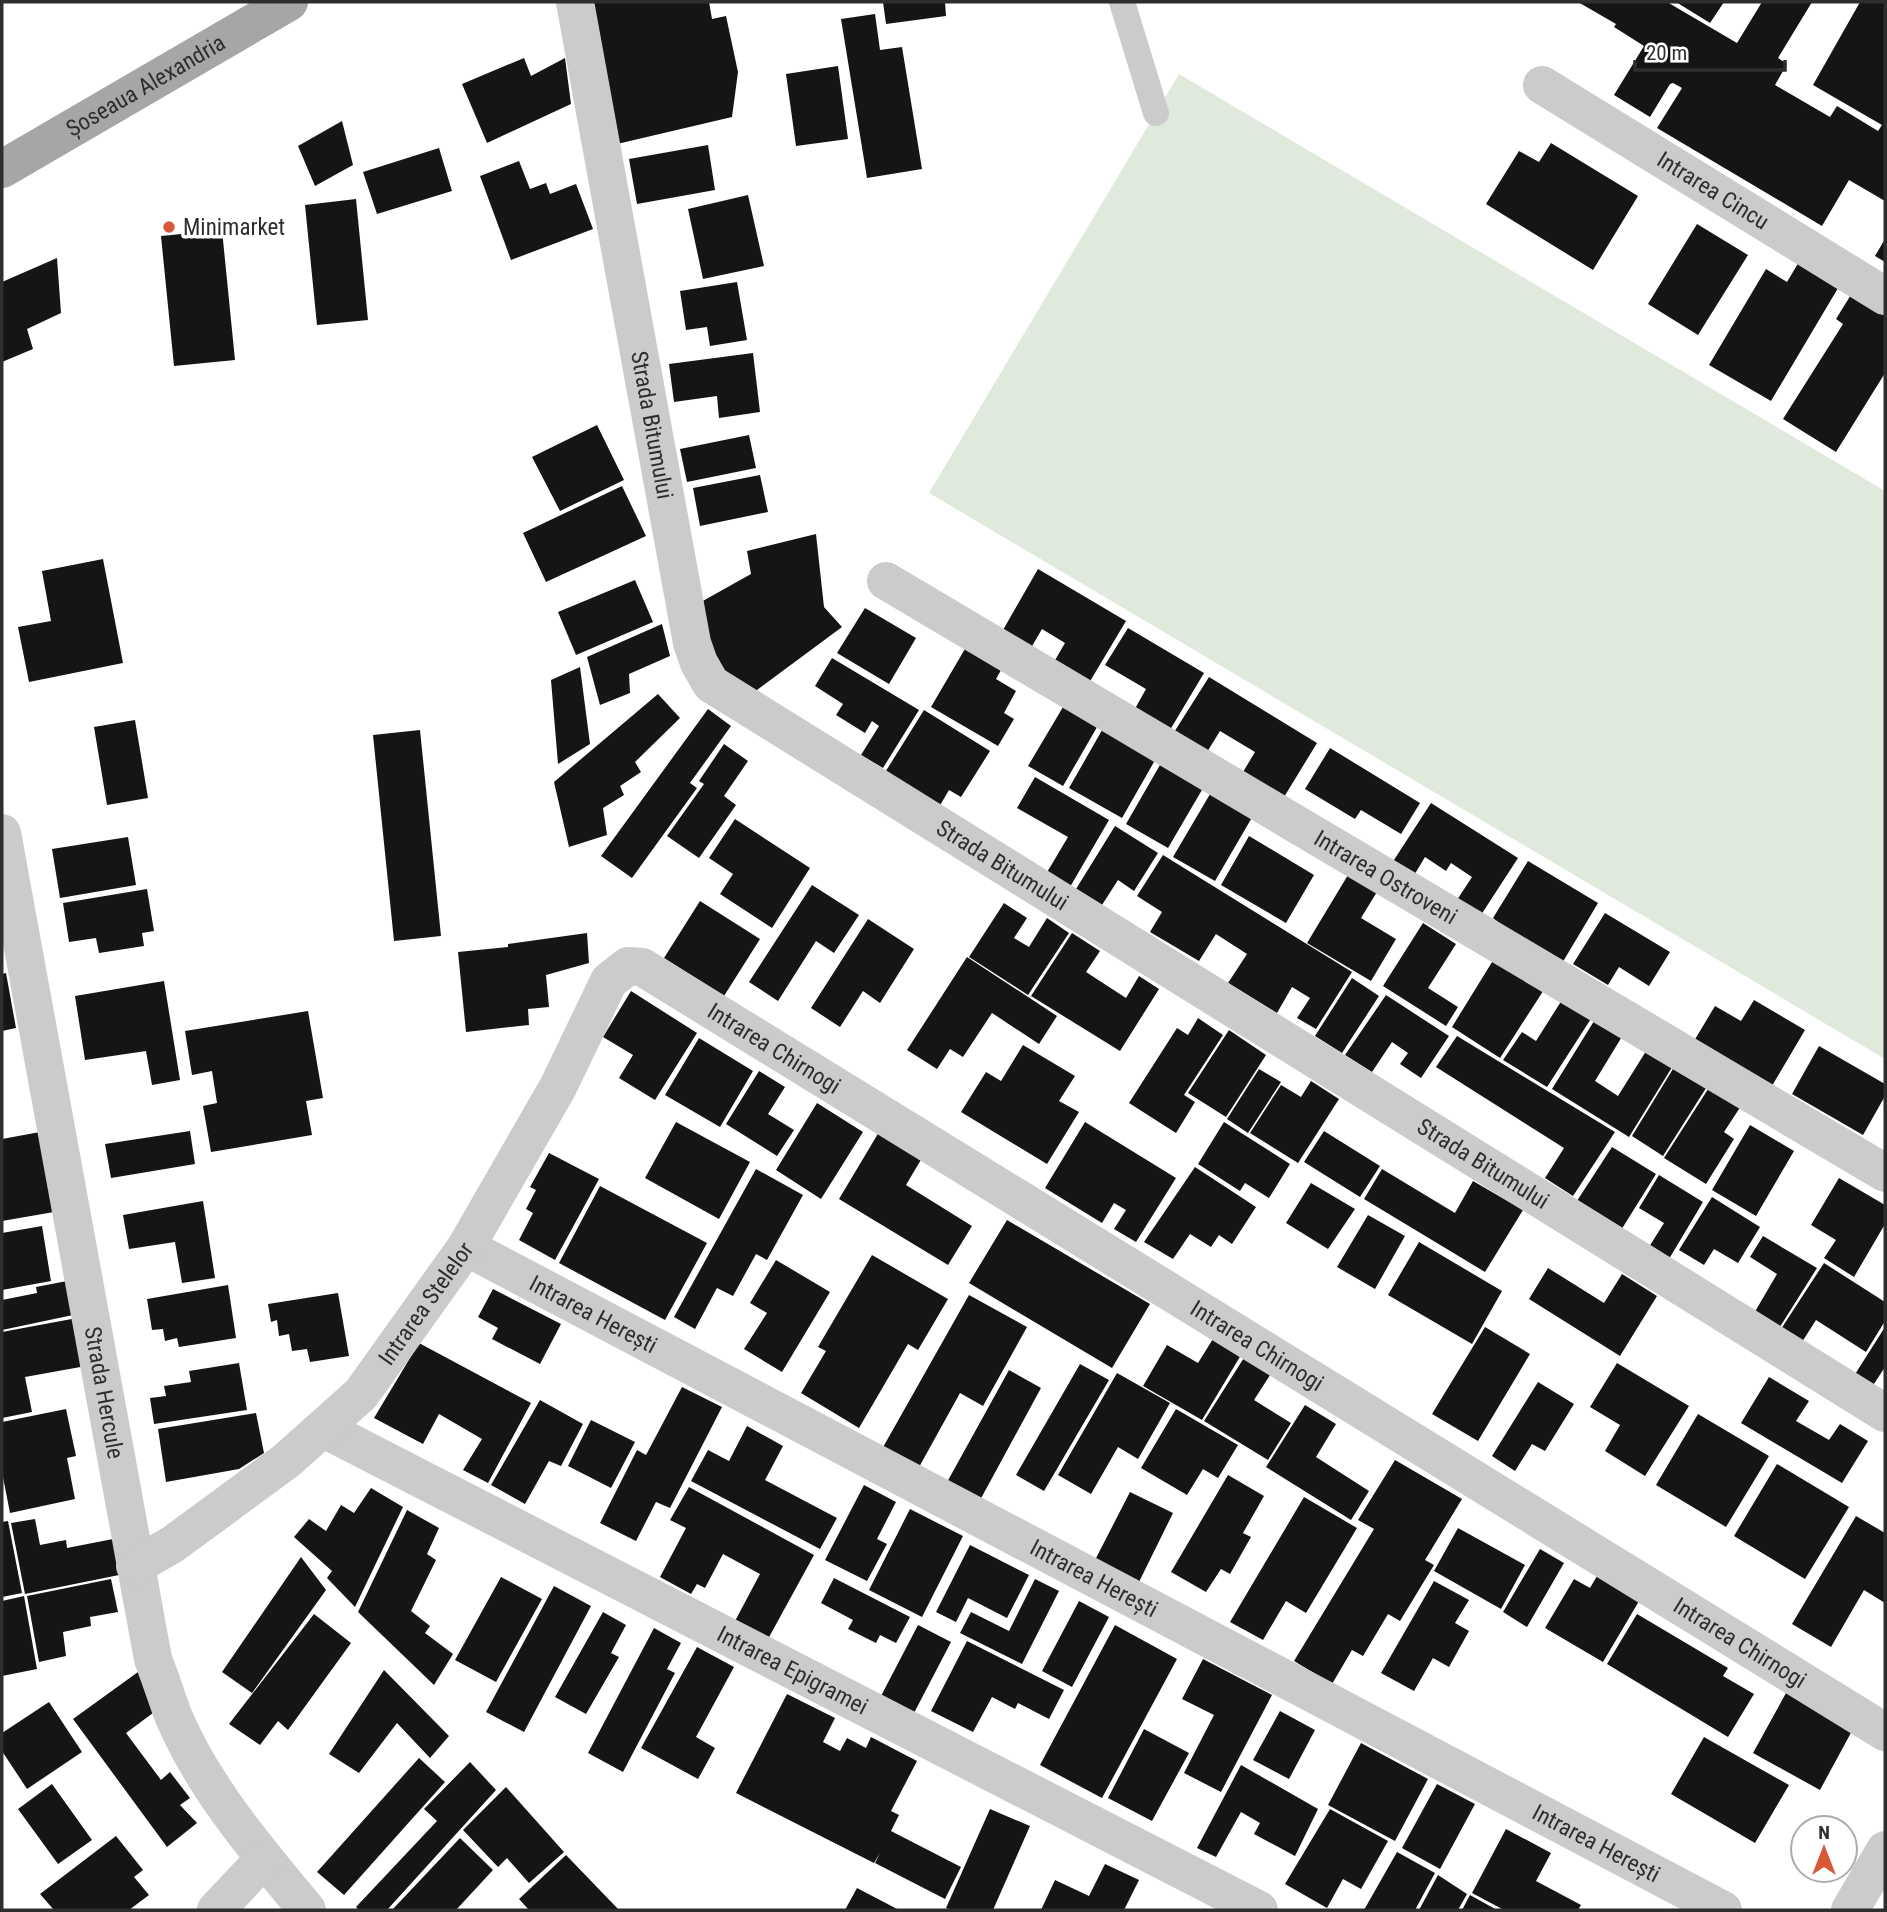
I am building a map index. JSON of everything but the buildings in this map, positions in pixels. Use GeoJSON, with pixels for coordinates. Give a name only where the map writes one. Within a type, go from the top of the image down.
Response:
{"type":"FeatureCollection","features":[{"type":"Feature","properties":{"kind":"main road","name":"Șoseaua Alexandria"},"geometry":{"type":"LineString","coordinates":[[2,170],[289,2]]}},
{"type":"Feature","properties":{"kind":"street","name":"Strada Bitumului"},"geometry":{"type":"LineString","coordinates":[[575,2],[692,643],[710,684],[1885,1413]]}},
{"type":"Feature","properties":{"kind":"street","name":"Intrarea Cincu"},"geometry":{"type":"LineString","coordinates":[[1542,85],[1885,296]]}},
{"type":"Feature","properties":{"kind":"street","name":"Intrarea Ostroveni"},"geometry":{"type":"LineString","coordinates":[[886,581],[1885,1173]]}},
{"type":"Feature","properties":{"kind":"street","name":"Strada Hercule"},"geometry":{"type":"LineString","coordinates":[[2,833],[153,1658],[174,1716],[197,1761],[264,1859],[307,1910]]}},
{"type":"Feature","properties":{"kind":"street","name":"Intrarea Stelelor"},"geometry":{"type":"LineString","coordinates":[[135,1566],[225,1507],[324,1429],[361,1394],[466,1247],[558,1087],[610,981],[628,966]]}},
{"type":"Feature","properties":{"kind":"street","name":"Intrarea Chirnogi"},"geometry":{"type":"LineString","coordinates":[[628,966],[642,967],[654,974],[1885,1732]]}},
{"type":"Feature","properties":{"kind":"street","name":"Intrarea Herești"},"geometry":{"type":"LineString","coordinates":[[466,1247],[1723,1910]]}},
{"type":"Feature","properties":{"kind":"street","name":"Intrarea Epigramei"},"geometry":{"type":"LineString","coordinates":[[324,1429],[1259,1910]]}},
{"type":"Feature","properties":{"kind":"street"},"geometry":{"type":"LineString","coordinates":[[1850,1910],[1885,1850]]}},
{"type":"Feature","properties":{"kind":"street"},"geometry":{"type":"LineString","coordinates":[[216,1910],[264,1859]]}},
{"type":"Feature","properties":{"kind":"lane"},"geometry":{"type":"LineString","coordinates":[[1122,2],[1156,113]]}},
{"type":"Feature","properties":{"kind":"green space"},"geometry":{"type":"Polygon","coordinates":[[[1179,74],[1885,491],[1885,1059],[929,493],[1179,74]]]}},
{"type":"Feature","properties":{"kind":"place","name":"Minimarket"},"geometry":{"type":"Point","coordinates":[169,227]}}]}
